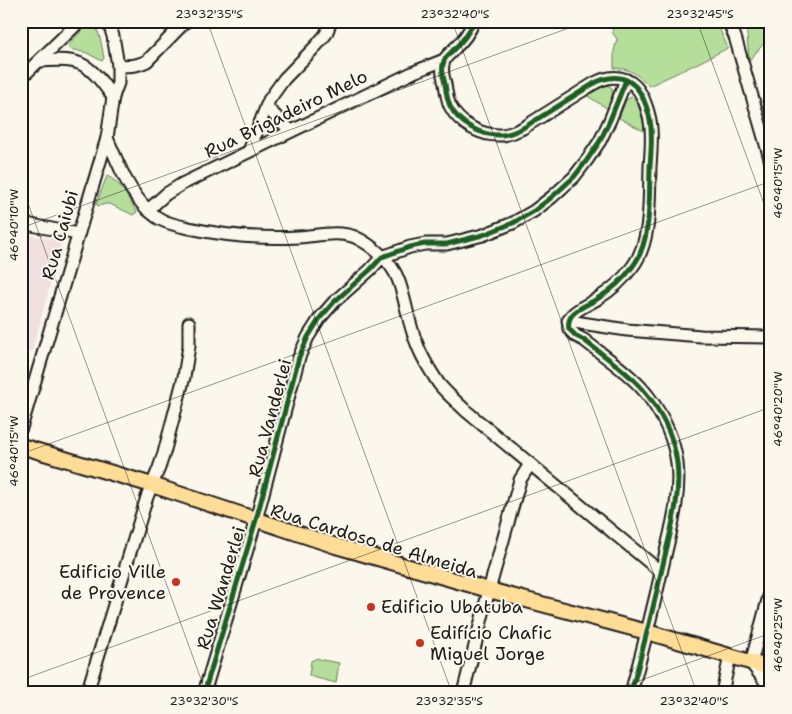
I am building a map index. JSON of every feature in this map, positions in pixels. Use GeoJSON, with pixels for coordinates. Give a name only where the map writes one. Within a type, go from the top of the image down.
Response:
{"type":"FeatureCollection","features":[{"type":"Feature","properties":{"kind":"main road","name":"Rua Cardoso de Almeida"},"geometry":{"type":"LineString","coordinates":[[21,446],[152,485],[336,546],[771,668]]}},
{"type":"Feature","properties":{"kind":"street"},"geometry":{"type":"LineString","coordinates":[[21,78],[80,21]]}},
{"type":"Feature","properties":{"kind":"street","name":"Rua Caiubi"},"geometry":{"type":"LineString","coordinates":[[21,428],[110,123],[112,97],[118,83],[118,65],[113,36],[108,21]]}},
{"type":"Feature","properties":{"kind":"street"},"geometry":{"type":"LineString","coordinates":[[118,65],[132,67],[147,61],[186,21]]}},
{"type":"Feature","properties":{"kind":"street"},"geometry":{"type":"LineString","coordinates":[[248,151],[269,100],[284,79],[326,34],[331,21]]}},
{"type":"Feature","properties":{"kind":"street"},"geometry":{"type":"LineString","coordinates":[[474,21],[470,32],[444,60],[443,71],[447,99],[451,108],[465,123],[473,128],[486,134],[502,135],[513,133],[601,80],[613,77],[626,80],[640,92],[645,102],[651,127],[647,226],[643,244],[635,264],[612,289],[572,314],[568,321],[569,329],[576,336],[584,340],[634,380],[648,396],[667,428],[677,463],[677,497],[647,632],[631,693]]}},
{"type":"Feature","properties":{"kind":"street"},"geometry":{"type":"LineString","coordinates":[[728,21],[735,37],[771,162]]}},
{"type":"Feature","properties":{"kind":"street"},"geometry":{"type":"LineString","coordinates":[[735,21],[735,37]]}},
{"type":"Feature","properties":{"kind":"street","name":"Rua Brigadeiro Melo"},"geometry":{"type":"LineString","coordinates":[[148,210],[166,194],[182,184],[414,72],[444,60]]}},
{"type":"Feature","properties":{"kind":"street"},"geometry":{"type":"LineString","coordinates":[[40,61],[75,62],[88,68],[97,76],[112,97]]}},
{"type":"Feature","properties":{"kind":"street","name":"Rua Vanderlei"},"geometry":{"type":"LineString","coordinates":[[256,520],[300,357],[308,337],[320,318],[334,302],[382,257],[410,247],[425,244],[447,244],[483,235],[513,223],[534,211],[552,197],[574,177],[600,141],[626,80]]}},
{"type":"Feature","properties":{"kind":"street"},"geometry":{"type":"LineString","coordinates":[[266,107],[292,131]]}},
{"type":"Feature","properties":{"kind":"street"},"geometry":{"type":"LineString","coordinates":[[106,138],[127,183],[148,210],[161,220],[182,227],[215,234],[257,237],[350,235],[373,248],[393,269],[398,279],[408,320],[417,344],[440,385],[466,411],[661,572]]}},
{"type":"Feature","properties":{"kind":"street"},"geometry":{"type":"LineString","coordinates":[[21,223],[78,234]]}},
{"type":"Feature","properties":{"kind":"street"},"geometry":{"type":"LineString","coordinates":[[568,321],[627,330],[709,336],[771,337]]}},
{"type":"Feature","properties":{"kind":"street"},"geometry":{"type":"LineString","coordinates":[[87,693],[147,497],[164,453],[184,377],[189,346],[189,323]]}},
{"type":"Feature","properties":{"kind":"street"},"geometry":{"type":"LineString","coordinates":[[463,693],[489,590],[520,480],[530,464]]}},
{"type":"Feature","properties":{"kind":"street","name":"Rua Wanderlei"},"geometry":{"type":"LineString","coordinates":[[204,693],[256,520]]}},
{"type":"Feature","properties":{"kind":"street"},"geometry":{"type":"LineString","coordinates":[[771,589],[751,663],[771,689]]}},
{"type":"Feature","properties":{"kind":"street"},"geometry":{"type":"LineString","coordinates":[[722,693],[730,656]]}},
{"type":"Feature","properties":{"kind":"shaded area"},"geometry":{"type":"Polygon","coordinates":[[[21,233],[62,241],[32,352],[21,349],[21,233]]]}},
{"type":"Feature","properties":{"kind":"green space"},"geometry":{"type":"Polygon","coordinates":[[[615,21],[716,21],[728,48],[649,86],[634,73],[614,68],[614,51],[617,39],[612,32],[615,21]]]}},
{"type":"Feature","properties":{"kind":"green space"},"geometry":{"type":"Polygon","coordinates":[[[746,21],[753,21],[770,36],[749,61],[746,21]]]}},
{"type":"Feature","properties":{"kind":"green space"},"geometry":{"type":"Polygon","coordinates":[[[92,22],[97,29],[100,39],[104,58],[102,61],[87,53],[68,47],[92,22]]]}},
{"type":"Feature","properties":{"kind":"green space"},"geometry":{"type":"Polygon","coordinates":[[[608,85],[612,88],[612,99],[608,109],[586,95],[597,88],[608,85]]]}},
{"type":"Feature","properties":{"kind":"green space"},"geometry":{"type":"Polygon","coordinates":[[[631,97],[637,101],[644,131],[619,118],[626,100],[631,97]]]}},
{"type":"Feature","properties":{"kind":"green space"},"geometry":{"type":"Polygon","coordinates":[[[107,176],[120,186],[137,212],[133,215],[110,204],[98,206],[96,204],[107,176]]]}},
{"type":"Feature","properties":{"kind":"green space"},"geometry":{"type":"Polygon","coordinates":[[[317,658],[339,663],[336,683],[309,676],[311,661],[317,658]]]}},
{"type":"Feature","properties":{"kind":"cycle path"},"geometry":{"type":"LineString","coordinates":[[474,21],[466,36],[446,58],[442,70],[450,106],[459,118],[471,128],[493,135],[512,133],[593,84],[609,78],[620,78],[635,86],[644,100],[649,117],[651,128],[649,204],[644,244],[633,266],[617,284],[602,296],[580,308],[572,315],[568,324],[569,329],[576,336],[619,367],[643,389],[663,420],[676,454],[678,488],[675,512],[631,693]]}},
{"type":"Feature","properties":{"kind":"cycle path"},"geometry":{"type":"LineString","coordinates":[[204,693],[256,520],[299,357],[308,337],[320,318],[334,302],[382,257],[410,247],[425,244],[447,244],[483,235],[513,223],[534,211],[574,177],[587,160],[600,141],[626,80]]}},
{"type":"Feature","properties":{"kind":"place","name":"Edificio Ville de Provence"},"geometry":{"type":"Point","coordinates":[176,582]}},
{"type":"Feature","properties":{"kind":"place","name":"Edificio Ubatuba"},"geometry":{"type":"Point","coordinates":[371,607]}},
{"type":"Feature","properties":{"kind":"place","name":"Edifício Chafic Miguel Jorge"},"geometry":{"type":"Point","coordinates":[420,643]}}]}
